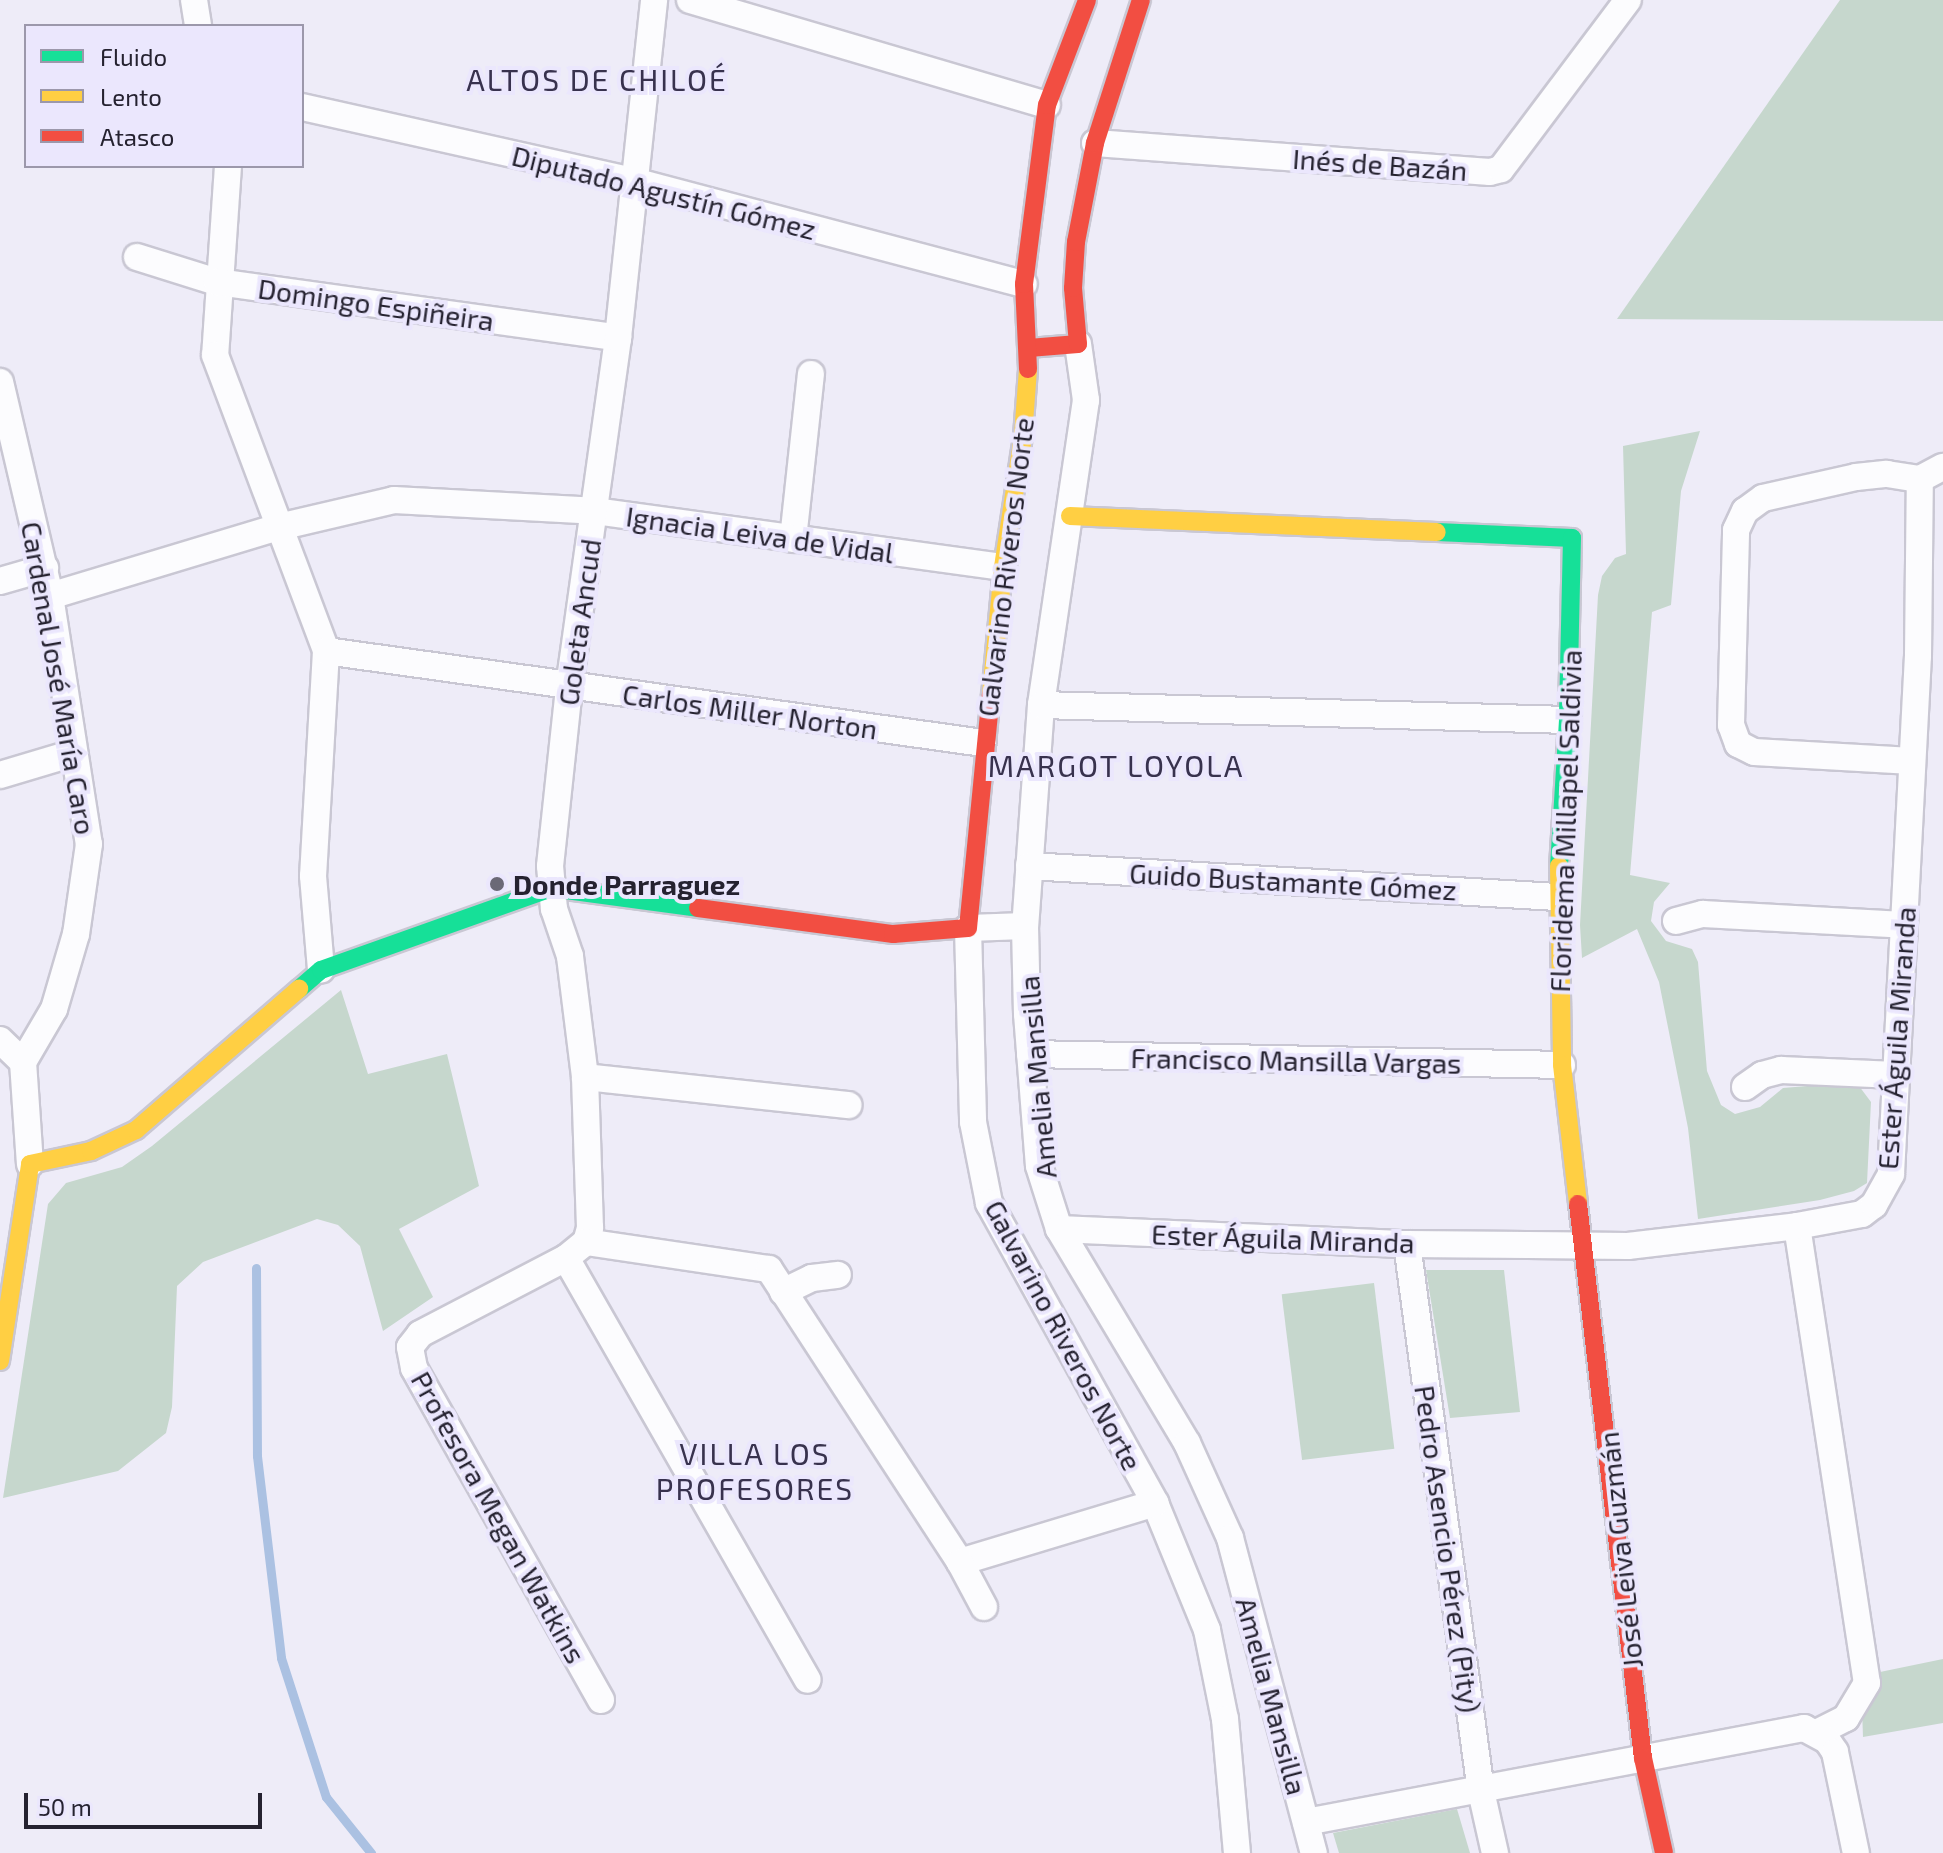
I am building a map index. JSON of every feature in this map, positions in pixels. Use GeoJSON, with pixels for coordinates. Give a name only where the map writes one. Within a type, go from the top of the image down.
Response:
{"type":"FeatureCollection","features":[{"type":"Feature","properties":{"kind":"street"},"geometry":{"type":"LineString","coordinates":[[194,0],[198,24]]}},
{"type":"Feature","properties":{"kind":"street","name":"Goleta Ancud"},"geometry":{"type":"LineString","coordinates":[[576,1250],[590,1228],[585,1077],[570,956],[551,888],[569,687],[618,338],[654,0]]}},
{"type":"Feature","properties":{"kind":"street"},"geometry":{"type":"LineString","coordinates":[[690,0],[1047,105]]}},
{"type":"Feature","properties":{"kind":"street","name":"Galvarino Riveros Norte"},"geometry":{"type":"LineString","coordinates":[[1087,0],[1047,105],[1024,284],[1029,348],[1023,436],[1003,567],[983,743],[968,928],[973,1122],[989,1203],[1155,1503],[1207,1630],[1225,1719],[1237,1853]]}},
{"type":"Feature","properties":{"kind":"street"},"geometry":{"type":"LineString","coordinates":[[1029,348],[1078,344],[1073,288],[1076,242],[1095,143],[1141,0]]}},
{"type":"Feature","properties":{"kind":"street","name":"Inés de Bazán"},"geometry":{"type":"LineString","coordinates":[[1095,143],[1490,172],[1501,169],[1628,0]]}},
{"type":"Feature","properties":{"kind":"street","name":"Diputado Agustín Gómez"},"geometry":{"type":"LineString","coordinates":[[304,107],[637,182],[1024,284]]}},
{"type":"Feature","properties":{"kind":"street"},"geometry":{"type":"LineString","coordinates":[[228,168],[217,282],[215,355],[326,651],[313,876],[321,970]]}},
{"type":"Feature","properties":{"kind":"street","name":"Domingo Espiñeira"},"geometry":{"type":"LineString","coordinates":[[137,257],[217,282],[618,338]]}},
{"type":"Feature","properties":{"kind":"street","name":"Amelia Mansilla"},"geometry":{"type":"LineString","coordinates":[[1078,344],[1086,400],[1041,705],[1025,926],[1030,1054],[1039,1166],[1059,1229],[1187,1443],[1230,1538],[1314,1853]]}},
{"type":"Feature","properties":{"kind":"street"},"geometry":{"type":"LineString","coordinates":[[793,539],[811,374]]}},
{"type":"Feature","properties":{"kind":"street","name":"Cardenal José María Caro"},"geometry":{"type":"LineString","coordinates":[[2,399],[45,568],[89,844],[76,934],[54,1009],[23,1062]]}},
{"type":"Feature","properties":{"kind":"street"},"geometry":{"type":"LineString","coordinates":[[1912,761],[1754,752],[1738,744],[1731,725],[1736,530],[1745,511],[1763,498],[1856,477],[1932,473]]}},
{"type":"Feature","properties":{"kind":"street","name":"Ester Águila Miranda"},"geometry":{"type":"LineString","coordinates":[[1059,1229],[1407,1244],[1586,1246],[1655,1244],[1797,1226],[1862,1214],[1884,1192],[1891,1174],[1912,761],[1930,658],[1932,473]]}},
{"type":"Feature","properties":{"kind":"street","name":"Ignacia Leiva de Vidal"},"geometry":{"type":"LineString","coordinates":[[50,596],[279,527],[394,500],[594,511],[1003,567]]}},
{"type":"Feature","properties":{"kind":"street","name":"Floridema Millapel Saldivia"},"geometry":{"type":"LineString","coordinates":[[1070,516],[1572,538],[1568,720],[1557,897],[1562,1065],[1586,1246]]}},
{"type":"Feature","properties":{"kind":"street"},"geometry":{"type":"LineString","coordinates":[[0,581],[45,568]]}},
{"type":"Feature","properties":{"kind":"street","name":"Carlos Miller Norton"},"geometry":{"type":"LineString","coordinates":[[326,651],[983,743]]}},
{"type":"Feature","properties":{"kind":"street"},"geometry":{"type":"LineString","coordinates":[[1041,705],[1568,720]]}},
{"type":"Feature","properties":{"kind":"street"},"geometry":{"type":"LineString","coordinates":[[0,775],[74,753]]}},
{"type":"Feature","properties":{"kind":"street","name":"Guido Bustamante Gómez"},"geometry":{"type":"LineString","coordinates":[[1029,866],[1557,897]]}},
{"type":"Feature","properties":{"kind":"street"},"geometry":{"type":"LineString","coordinates":[[30,1164],[91,1151],[136,1130],[321,970],[551,888],[893,934],[1025,926]]}},
{"type":"Feature","properties":{"kind":"street"},"geometry":{"type":"LineString","coordinates":[[1676,921],[1703,914],[1904,925]]}},
{"type":"Feature","properties":{"kind":"street"},"geometry":{"type":"LineString","coordinates":[[0,1040],[23,1062],[30,1164],[0,1361]]}},
{"type":"Feature","properties":{"kind":"street","name":"Francisco Mansilla Vargas"},"geometry":{"type":"LineString","coordinates":[[1030,1054],[1562,1065]]}},
{"type":"Feature","properties":{"kind":"street"},"geometry":{"type":"LineString","coordinates":[[1745,1087],[1762,1075],[1781,1070],[1896,1075]]}},
{"type":"Feature","properties":{"kind":"street"},"geometry":{"type":"LineString","coordinates":[[585,1077],[849,1105]]}},
{"type":"Feature","properties":{"kind":"street"},"geometry":{"type":"LineString","coordinates":[[1797,1226],[1867,1683],[1846,1718],[1816,1733]]}},
{"type":"Feature","properties":{"kind":"street","name":"Pedro Asencio Pérez (Pity)"},"geometry":{"type":"LineString","coordinates":[[1407,1244],[1481,1791],[1495,1853]]}},
{"type":"Feature","properties":{"kind":"street","name":"José Leiva Guzmán"},"geometry":{"type":"LineString","coordinates":[[1586,1246],[1643,1758],[1664,1853]]}},
{"type":"Feature","properties":{"kind":"street"},"geometry":{"type":"LineString","coordinates":[[576,1250],[769,1269],[960,1562],[984,1607]]}},
{"type":"Feature","properties":{"kind":"street"},"geometry":{"type":"LineString","coordinates":[[576,1250],[808,1680]]}},
{"type":"Feature","properties":{"kind":"street","name":"Profesora Megan Watkins"},"geometry":{"type":"LineString","coordinates":[[576,1250],[420,1334],[410,1347],[414,1368],[601,1700]]}},
{"type":"Feature","properties":{"kind":"street"},"geometry":{"type":"LineString","coordinates":[[783,1292],[812,1278],[838,1275]]}},
{"type":"Feature","properties":{"kind":"street"},"geometry":{"type":"LineString","coordinates":[[960,1562],[1155,1503]]}},
{"type":"Feature","properties":{"kind":"street"},"geometry":{"type":"LineString","coordinates":[[1306,1822],[1793,1729],[1816,1733],[1835,1752],[1856,1853]]}},
{"type":"Feature","properties":{"kind":"green space"},"geometry":{"type":"Polygon","coordinates":[[[1840,0],[1943,0],[1943,321],[1617,319],[1840,0]]]}},
{"type":"Feature","properties":{"kind":"green space"},"geometry":{"type":"Polygon","coordinates":[[[1700,431],[1681,491],[1671,605],[1652,612],[1630,875],[1670,883],[1654,902],[1651,921],[1666,941],[1692,949],[1698,962],[1707,1071],[1721,1105],[1735,1114],[1760,1107],[1783,1088],[1856,1082],[1871,1102],[1867,1183],[1854,1191],[1820,1200],[1698,1219],[1688,1128],[1659,982],[1637,929],[1582,958],[1580,925],[1598,595],[1602,576],[1615,558],[1626,554],[1623,446],[1700,431]]]}},
{"type":"Feature","properties":{"kind":"green space"},"geometry":{"type":"Polygon","coordinates":[[[341,990],[368,1074],[447,1054],[479,1186],[399,1229],[433,1297],[383,1331],[360,1246],[338,1225],[317,1219],[203,1262],[177,1286],[172,1407],[166,1433],[118,1471],[3,1498],[48,1204],[66,1183],[122,1167],[152,1146],[341,990]]]}},
{"type":"Feature","properties":{"kind":"green space"},"geometry":{"type":"Polygon","coordinates":[[[1426,1270],[1504,1270],[1520,1412],[1450,1418],[1426,1270]]]}},
{"type":"Feature","properties":{"kind":"green space"},"geometry":{"type":"Polygon","coordinates":[[[1374,1283],[1394,1449],[1302,1460],[1282,1294],[1374,1283]]]}},
{"type":"Feature","properties":{"kind":"green space"},"geometry":{"type":"Polygon","coordinates":[[[1943,1659],[1943,1723],[1863,1737],[1862,1708],[1880,1672],[1943,1659]]]}},
{"type":"Feature","properties":{"kind":"green space"},"geometry":{"type":"Polygon","coordinates":[[[1457,1809],[1470,1853],[1339,1853],[1333,1833],[1457,1809]]]}},
{"type":"Feature","properties":{"kind":"waterway"},"geometry":{"type":"LineString","coordinates":[[256,1268],[257,1456],[281,1658],[326,1797],[371,1853]]}},
{"type":"Feature","properties":{"kind":"traffic: fast"},"geometry":{"type":"LineString","coordinates":[[1437,532],[1572,538],[1568,720],[1559,866]]}},
{"type":"Feature","properties":{"kind":"traffic: fast"},"geometry":{"type":"LineString","coordinates":[[299,989],[321,970],[551,888],[698,908]]}},
{"type":"Feature","properties":{"kind":"traffic: slow"},"geometry":{"type":"LineString","coordinates":[[991,695],[1003,567],[1023,436],[1028,369]]}},
{"type":"Feature","properties":{"kind":"traffic: slow"},"geometry":{"type":"LineString","coordinates":[[1070,516],[1437,532]]}},
{"type":"Feature","properties":{"kind":"traffic: slow"},"geometry":{"type":"LineString","coordinates":[[1559,866],[1562,1065],[1578,1204]]}},
{"type":"Feature","properties":{"kind":"traffic: slow"},"geometry":{"type":"LineString","coordinates":[[0,1361],[30,1164],[91,1151],[136,1130],[299,989]]}},
{"type":"Feature","properties":{"kind":"traffic: jam"},"geometry":{"type":"LineString","coordinates":[[1028,369],[1024,284],[1047,105],[1087,0]]}},
{"type":"Feature","properties":{"kind":"traffic: jam"},"geometry":{"type":"LineString","coordinates":[[1029,348],[1078,344],[1073,288],[1076,242],[1095,143],[1141,0]]}},
{"type":"Feature","properties":{"kind":"traffic: jam"},"geometry":{"type":"LineString","coordinates":[[698,908],[893,934],[968,928],[991,695]]}},
{"type":"Feature","properties":{"kind":"traffic: jam"},"geometry":{"type":"LineString","coordinates":[[1578,1204],[1643,1758],[1664,1853]]}},
{"type":"Feature","properties":{"kind":"place","name":"Donde Parraguez"},"geometry":{"type":"Point","coordinates":[497,884]}},
{"type":"Feature","properties":{"kind":"district","name":"ALTOS DE CHILOÉ"},"geometry":{"type":"Point","coordinates":[597,79]}},
{"type":"Feature","properties":{"kind":"district","name":"MARGOT LOYOLA"},"geometry":{"type":"Point","coordinates":[1116,765]}},
{"type":"Feature","properties":{"kind":"district","name":"VILLA LOS PROFESORES"},"geometry":{"type":"Point","coordinates":[755,1470]}}]}
